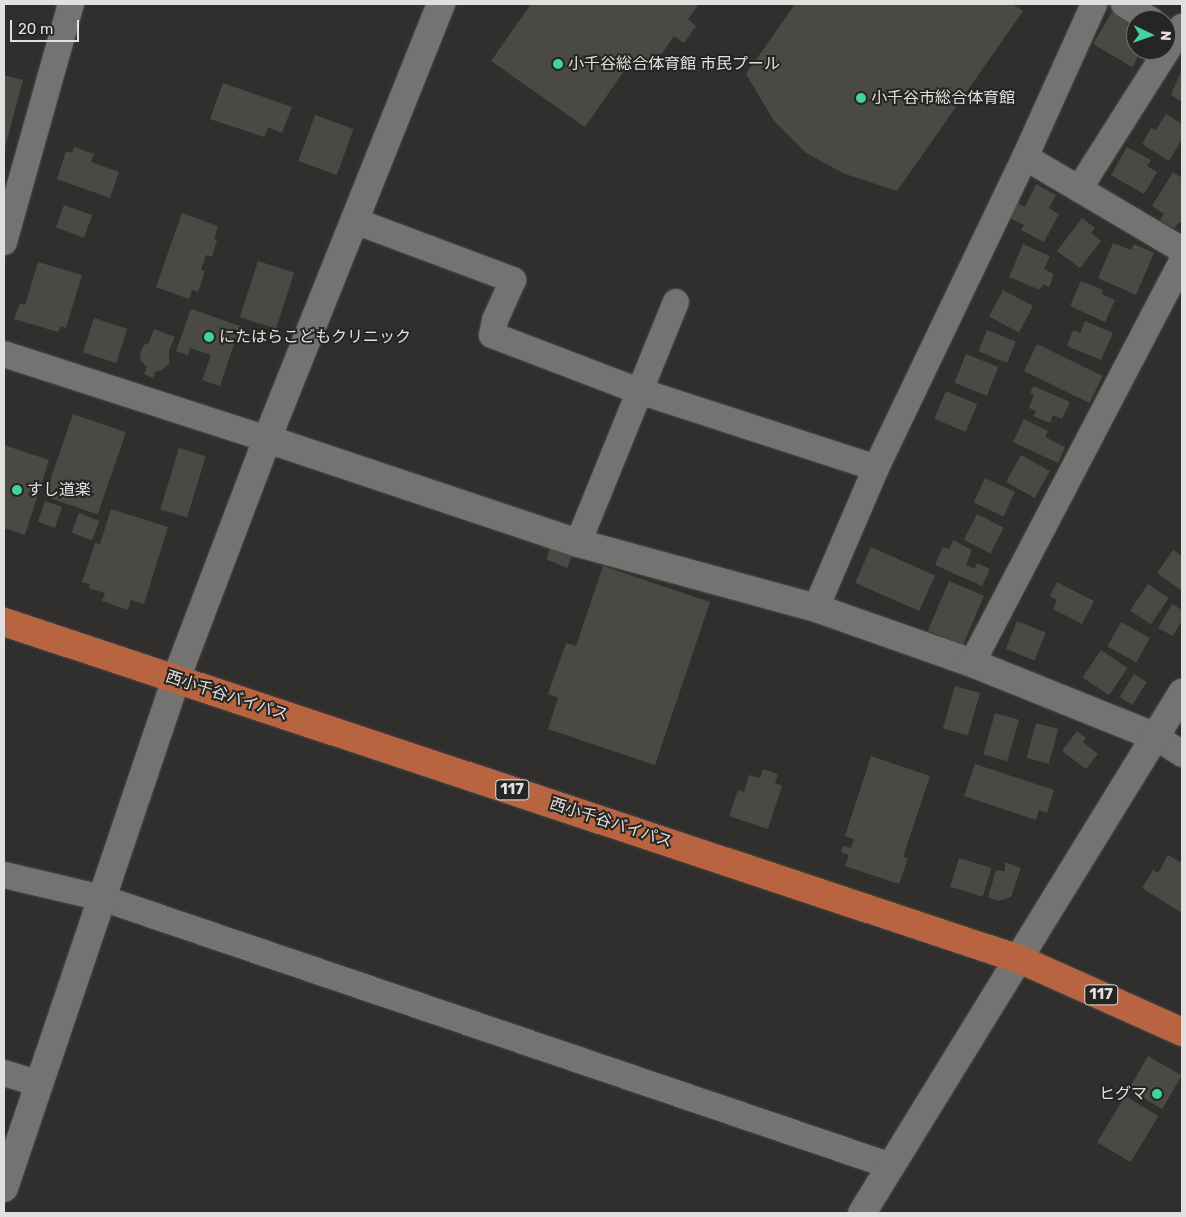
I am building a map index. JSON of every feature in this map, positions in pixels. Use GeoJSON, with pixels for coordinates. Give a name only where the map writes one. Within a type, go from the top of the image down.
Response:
{"type":"FeatureCollection","features":[{"type":"Feature","properties":{"kind":"highway","name":"西小千谷バイパス"},"geometry":{"type":"LineString","coordinates":[[4,622],[1019,959]]}},
{"type":"Feature","properties":{"kind":"highway","name":"117"},"geometry":{"type":"LineString","coordinates":[[1019,959],[1182,1032]]}},
{"type":"Feature","properties":{"kind":"street"},"geometry":{"type":"LineString","coordinates":[[4,242],[71,4]]}},
{"type":"Feature","properties":{"kind":"street"},"geometry":{"type":"LineString","coordinates":[[4,1188],[176,679],[267,439],[441,4]]}},
{"type":"Feature","properties":{"kind":"street"},"geometry":{"type":"LineString","coordinates":[[816,608],[876,468],[1025,157],[1094,4]]}},
{"type":"Feature","properties":{"kind":"street"},"geometry":{"type":"LineString","coordinates":[[1079,189],[1177,32]]}},
{"type":"Feature","properties":{"kind":"street"},"geometry":{"type":"LineString","coordinates":[[1025,157],[1182,250]]}},
{"type":"Feature","properties":{"kind":"street"},"geometry":{"type":"LineString","coordinates":[[354,221],[512,280],[495,320],[492,335],[639,391],[876,468]]}},
{"type":"Feature","properties":{"kind":"street"},"geometry":{"type":"LineString","coordinates":[[972,663],[1182,262]]}},
{"type":"Feature","properties":{"kind":"street"},"geometry":{"type":"LineString","coordinates":[[578,543],[676,302]]}},
{"type":"Feature","properties":{"kind":"street"},"geometry":{"type":"LineString","coordinates":[[4,354],[267,439],[578,543],[816,608],[972,663],[1156,737],[1182,754]]}},
{"type":"Feature","properties":{"kind":"street"},"geometry":{"type":"LineString","coordinates":[[862,1213],[1182,693]]}},
{"type":"Feature","properties":{"kind":"street"},"geometry":{"type":"LineString","coordinates":[[4,876],[102,898],[891,1166]]}},
{"type":"Feature","properties":{"kind":"street"},"geometry":{"type":"LineString","coordinates":[[4,1073],[39,1084]]}},
{"type":"Feature","properties":{"kind":"building","name":"小千谷総合体育館 市民プール"},"geometry":{"type":"Polygon","coordinates":[[[531,4],[699,4],[688,19],[696,26],[684,43],[674,36],[650,71],[627,55],[618,67],[624,71],[585,127],[491,61],[531,4]]]}},
{"type":"Feature","properties":{"kind":"building","name":"小千谷市総合体育館"},"geometry":{"type":"Polygon","coordinates":[[[795,4],[1012,4],[1023,11],[897,191],[845,174],[806,153],[774,121],[746,74],[795,4]]]}},
{"type":"Feature","properties":{"kind":"building"},"geometry":{"type":"Polygon","coordinates":[[[1112,12],[1126,21],[1126,60],[1136,60],[1132,67],[1093,44],[1112,12]]]}},
{"type":"Feature","properties":{"kind":"building"},"geometry":{"type":"Polygon","coordinates":[[[1182,69],[1182,102],[1171,95],[1182,69]]]}},
{"type":"Feature","properties":{"kind":"building"},"geometry":{"type":"Polygon","coordinates":[[[4,75],[23,80],[4,151],[4,75]]]}},
{"type":"Feature","properties":{"kind":"building"},"geometry":{"type":"Polygon","coordinates":[[[223,83],[292,107],[282,133],[268,127],[264,137],[210,119],[223,83]]]}},
{"type":"Feature","properties":{"kind":"building"},"geometry":{"type":"Polygon","coordinates":[[[1166,114],[1182,124],[1182,139],[1169,161],[1142,144],[1151,128],[1156,130],[1166,114]]]}},
{"type":"Feature","properties":{"kind":"building"},"geometry":{"type":"Polygon","coordinates":[[[315,115],[354,129],[337,175],[298,161],[315,115]]]}},
{"type":"Feature","properties":{"kind":"building"},"geometry":{"type":"Polygon","coordinates":[[[74,147],[94,154],[91,162],[119,172],[110,198],[57,179],[66,151],[72,153],[74,147]]]}},
{"type":"Feature","properties":{"kind":"building"},"geometry":{"type":"Polygon","coordinates":[[[1127,147],[1151,160],[1147,166],[1157,172],[1144,194],[1111,175],[1127,147]]]}},
{"type":"Feature","properties":{"kind":"building"},"geometry":{"type":"Polygon","coordinates":[[[1173,172],[1182,178],[1182,224],[1179,222],[1174,229],[1160,220],[1164,214],[1152,206],[1173,172]]]}},
{"type":"Feature","properties":{"kind":"building"},"geometry":{"type":"Polygon","coordinates":[[[1036,184],[1056,195],[1049,208],[1059,214],[1044,242],[1021,230],[1024,225],[1008,217],[1015,202],[1025,207],[1036,184]]]}},
{"type":"Feature","properties":{"kind":"building"},"geometry":{"type":"Polygon","coordinates":[[[64,205],[92,215],[84,238],[56,228],[64,205]]]}},
{"type":"Feature","properties":{"kind":"building"},"geometry":{"type":"Polygon","coordinates":[[[182,213],[218,226],[214,239],[217,240],[212,257],[206,255],[201,270],[205,271],[198,292],[192,290],[189,299],[156,287],[182,213]]]}},
{"type":"Feature","properties":{"kind":"building"},"geometry":{"type":"Polygon","coordinates":[[[1082,218],[1095,228],[1091,233],[1101,241],[1080,268],[1057,251],[1082,218]]]}},
{"type":"Feature","properties":{"kind":"building"},"geometry":{"type":"Polygon","coordinates":[[[1113,243],[1131,250],[1134,244],[1154,253],[1136,295],[1098,278],[1113,243]]]}},
{"type":"Feature","properties":{"kind":"building"},"geometry":{"type":"Polygon","coordinates":[[[1023,244],[1050,256],[1044,269],[1054,274],[1049,287],[1043,284],[1040,290],[1009,277],[1023,244]]]}},
{"type":"Feature","properties":{"kind":"building"},"geometry":{"type":"Polygon","coordinates":[[[258,261],[294,273],[276,329],[240,317],[258,261]]]}},
{"type":"Feature","properties":{"kind":"building"},"geometry":{"type":"Polygon","coordinates":[[[38,262],[82,275],[66,328],[61,326],[58,332],[14,319],[20,303],[25,305],[38,262]]]}},
{"type":"Feature","properties":{"kind":"building"},"geometry":{"type":"Polygon","coordinates":[[[1081,281],[1103,290],[1102,294],[1115,300],[1105,322],[1070,306],[1081,281]]]}},
{"type":"Feature","properties":{"kind":"building"},"geometry":{"type":"Polygon","coordinates":[[[1003,290],[1033,306],[1019,332],[989,316],[1003,290]]]}},
{"type":"Feature","properties":{"kind":"building","name":"にたはらこどもクリニック"},"geometry":{"type":"Polygon","coordinates":[[[191,309],[240,326],[220,386],[202,380],[211,355],[190,348],[188,355],[176,351],[191,309]]]}},
{"type":"Feature","properties":{"kind":"building"},"geometry":{"type":"Polygon","coordinates":[[[94,318],[127,329],[116,363],[83,352],[94,318]]]}},
{"type":"Feature","properties":{"kind":"building"},"geometry":{"type":"Polygon","coordinates":[[[1085,321],[1113,333],[1101,360],[1067,346],[1073,330],[1080,333],[1085,321]]]}},
{"type":"Feature","properties":{"kind":"building"},"geometry":{"type":"Polygon","coordinates":[[[154,329],[175,337],[169,350],[169,364],[162,370],[155,372],[153,378],[144,374],[147,367],[141,361],[140,353],[144,345],[149,343],[154,329]]]}},
{"type":"Feature","properties":{"kind":"building"},"geometry":{"type":"Polygon","coordinates":[[[987,330],[1016,342],[1007,363],[978,351],[987,330]]]}},
{"type":"Feature","properties":{"kind":"building"},"geometry":{"type":"Polygon","coordinates":[[[1037,344],[1103,376],[1089,403],[1024,371],[1037,344]]]}},
{"type":"Feature","properties":{"kind":"building"},"geometry":{"type":"Polygon","coordinates":[[[966,354],[998,367],[987,396],[954,383],[966,354]]]}},
{"type":"Feature","properties":{"kind":"building"},"geometry":{"type":"Polygon","coordinates":[[[1033,386],[1070,402],[1062,419],[1053,415],[1050,423],[1033,416],[1036,411],[1029,408],[1034,395],[1030,394],[1033,386]]]}},
{"type":"Feature","properties":{"kind":"building"},"geometry":{"type":"Polygon","coordinates":[[[946,391],[977,404],[966,432],[934,419],[946,391]]]}},
{"type":"Feature","properties":{"kind":"building"},"geometry":{"type":"Polygon","coordinates":[[[73,414],[126,432],[98,514],[45,496],[73,414]]]}},
{"type":"Feature","properties":{"kind":"building"},"geometry":{"type":"Polygon","coordinates":[[[1024,419],[1048,431],[1045,437],[1065,447],[1058,463],[1013,442],[1024,419]]]}},
{"type":"Feature","properties":{"kind":"building"},"geometry":{"type":"Polygon","coordinates":[[[4,445],[49,460],[25,535],[4,528],[4,445]]]}},
{"type":"Feature","properties":{"kind":"building"},"geometry":{"type":"Polygon","coordinates":[[[179,448],[206,456],[187,517],[160,509],[179,448]]]}},
{"type":"Feature","properties":{"kind":"building"},"geometry":{"type":"Polygon","coordinates":[[[1021,455],[1050,471],[1035,498],[1006,482],[1021,455]]]}},
{"type":"Feature","properties":{"kind":"building"},"geometry":{"type":"Polygon","coordinates":[[[985,478],[1015,492],[1003,516],[974,502],[985,478]]]}},
{"type":"Feature","properties":{"kind":"building"},"geometry":{"type":"Polygon","coordinates":[[[45,501],[62,507],[55,528],[38,522],[45,501]]]}},
{"type":"Feature","properties":{"kind":"building"},"geometry":{"type":"Polygon","coordinates":[[[111,509],[168,527],[144,604],[131,600],[128,610],[102,601],[105,593],[89,588],[90,584],[82,582],[95,543],[100,544],[111,509]]]}},
{"type":"Feature","properties":{"kind":"building"},"geometry":{"type":"Polygon","coordinates":[[[79,513],[100,521],[92,540],[71,533],[79,513]]]}},
{"type":"Feature","properties":{"kind":"building"},"geometry":{"type":"Polygon","coordinates":[[[977,514],[1004,528],[991,553],[964,540],[977,514]]]}},
{"type":"Feature","properties":{"kind":"building"},"geometry":{"type":"Polygon","coordinates":[[[953,540],[972,550],[966,565],[975,569],[977,563],[990,569],[982,586],[935,565],[943,547],[949,549],[953,540]]]}},
{"type":"Feature","properties":{"kind":"building"},"geometry":{"type":"Polygon","coordinates":[[[551,547],[572,556],[567,568],[546,559],[551,547]]]}},
{"type":"Feature","properties":{"kind":"building"},"geometry":{"type":"Polygon","coordinates":[[[871,547],[935,575],[919,611],[855,583],[871,547]]]}},
{"type":"Feature","properties":{"kind":"building"},"geometry":{"type":"Polygon","coordinates":[[[1173,550],[1182,556],[1182,591],[1157,573],[1173,550]]]}},
{"type":"Feature","properties":{"kind":"building"},"geometry":{"type":"Polygon","coordinates":[[[603,566],[710,602],[655,765],[548,729],[558,698],[548,694],[566,643],[576,646],[603,566]]]}},
{"type":"Feature","properties":{"kind":"building"},"geometry":{"type":"Polygon","coordinates":[[[949,581],[984,596],[963,646],[928,631],[949,581]]]}},
{"type":"Feature","properties":{"kind":"building"},"geometry":{"type":"Polygon","coordinates":[[[1057,582],[1094,601],[1082,624],[1053,609],[1057,600],[1050,596],[1057,582]]]}},
{"type":"Feature","properties":{"kind":"building"},"geometry":{"type":"Polygon","coordinates":[[[1148,584],[1169,598],[1151,625],[1130,611],[1148,584]]]}},
{"type":"Feature","properties":{"kind":"building"},"geometry":{"type":"Polygon","coordinates":[[[1172,604],[1182,610],[1182,620],[1173,636],[1158,628],[1172,604]]]}},
{"type":"Feature","properties":{"kind":"building"},"geometry":{"type":"Polygon","coordinates":[[[1017,621],[1046,633],[1035,660],[1006,649],[1017,621]]]}},
{"type":"Feature","properties":{"kind":"building"},"geometry":{"type":"Polygon","coordinates":[[[1121,622],[1150,638],[1136,662],[1107,646],[1121,622]]]}},
{"type":"Feature","properties":{"kind":"building"},"geometry":{"type":"Polygon","coordinates":[[[1101,650],[1128,668],[1109,695],[1083,677],[1101,650]]]}},
{"type":"Feature","properties":{"kind":"building"},"geometry":{"type":"Polygon","coordinates":[[[1134,674],[1147,682],[1132,705],[1120,697],[1134,674]]]}},
{"type":"Feature","properties":{"kind":"building"},"geometry":{"type":"Polygon","coordinates":[[[955,686],[980,693],[968,735],[943,728],[955,686]]]}},
{"type":"Feature","properties":{"kind":"building"},"geometry":{"type":"Polygon","coordinates":[[[995,713],[1019,720],[1007,761],[983,754],[995,713]]]}},
{"type":"Feature","properties":{"kind":"building"},"geometry":{"type":"Polygon","coordinates":[[[1036,723],[1058,729],[1049,764],[1027,758],[1036,723]]]}},
{"type":"Feature","properties":{"kind":"building"},"geometry":{"type":"Polygon","coordinates":[[[1077,731],[1086,738],[1083,742],[1098,754],[1086,769],[1062,751],[1077,731]]]}},
{"type":"Feature","properties":{"kind":"building"},"geometry":{"type":"Polygon","coordinates":[[[871,756],[930,776],[903,857],[908,858],[899,884],[845,866],[849,855],[841,852],[843,846],[851,848],[854,839],[845,836],[871,756]]]}},
{"type":"Feature","properties":{"kind":"building"},"geometry":{"type":"Polygon","coordinates":[[[975,764],[1054,790],[1047,813],[1039,810],[1036,820],[964,796],[975,764]]]}},
{"type":"Feature","properties":{"kind":"building"},"geometry":{"type":"Polygon","coordinates":[[[763,769],[778,774],[775,783],[782,786],[768,829],[729,816],[738,790],[744,792],[749,775],[760,778],[763,769]]]}},
{"type":"Feature","properties":{"kind":"building"},"geometry":{"type":"Polygon","coordinates":[[[1168,855],[1180,862],[1182,858],[1182,913],[1142,888],[1153,870],[1158,873],[1168,855]]]}},
{"type":"Feature","properties":{"kind":"building"},"geometry":{"type":"Polygon","coordinates":[[[959,858],[992,868],[983,897],[950,887],[959,858]]]}},
{"type":"Feature","properties":{"kind":"building"},"geometry":{"type":"Polygon","coordinates":[[[1005,862],[1021,868],[1011,897],[998,901],[988,897],[996,870],[1005,871],[1005,862]]]}},
{"type":"Feature","properties":{"kind":"building"},"geometry":{"type":"Polygon","coordinates":[[[1148,1056],[1182,1076],[1162,1109],[1128,1090],[1148,1056]]]}},
{"type":"Feature","properties":{"kind":"building"},"geometry":{"type":"Polygon","coordinates":[[[1125,1096],[1158,1116],[1131,1162],[1097,1142],[1125,1096]]]}},
{"type":"Feature","properties":{"kind":"place","name":"小千谷総合体育館 市民プール"},"geometry":{"type":"Point","coordinates":[558,64]}},
{"type":"Feature","properties":{"kind":"place","name":"小千谷市総合体育館"},"geometry":{"type":"Point","coordinates":[861,98]}},
{"type":"Feature","properties":{"kind":"place","name":"にたはらこどもクリニック"},"geometry":{"type":"Point","coordinates":[209,337]}},
{"type":"Feature","properties":{"kind":"place","name":"すし道楽"},"geometry":{"type":"Point","coordinates":[17,490]}},
{"type":"Feature","properties":{"kind":"place","name":"ヒグマ"},"geometry":{"type":"Point","coordinates":[1157,1094]}}]}
